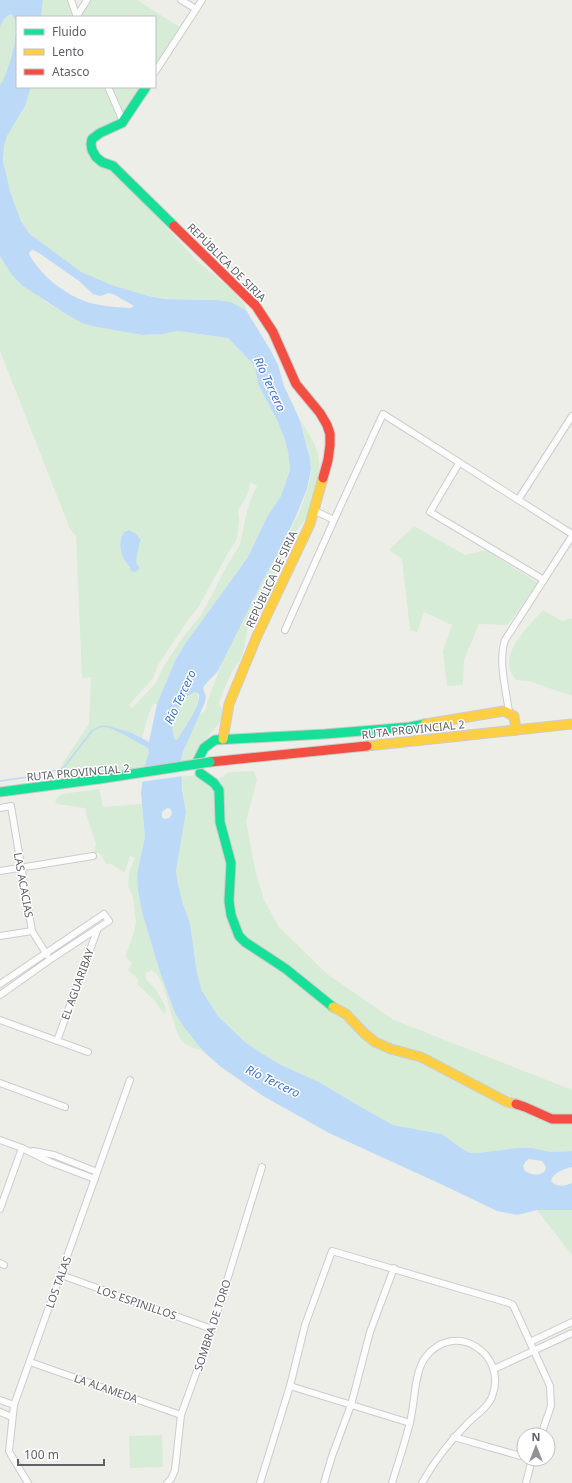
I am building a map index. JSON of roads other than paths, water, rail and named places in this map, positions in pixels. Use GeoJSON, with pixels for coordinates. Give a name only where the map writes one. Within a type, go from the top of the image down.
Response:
{"type":"FeatureCollection","features":[{"type":"Feature","properties":{"kind":"street"},"geometry":{"type":"LineString","coordinates":[[71,0],[77,16]]}},
{"type":"Feature","properties":{"kind":"street"},"geometry":{"type":"LineString","coordinates":[[77,16],[87,0]]}},
{"type":"Feature","properties":{"kind":"street"},"geometry":{"type":"LineString","coordinates":[[181,0],[196,9]]}},
{"type":"Feature","properties":{"kind":"street"},"geometry":{"type":"LineString","coordinates":[[156,70],[202,0]]}},
{"type":"Feature","properties":{"kind":"street"},"geometry":{"type":"LineString","coordinates":[[108,88],[123,121]]}},
{"type":"Feature","properties":{"kind":"street"},"geometry":{"type":"LineString","coordinates":[[123,121],[145,88]]}},
{"type":"Feature","properties":{"kind":"street","name":"REPÚBLICA DE SIRIA"},"geometry":{"type":"LineString","coordinates":[[123,121],[115,128],[95,135],[92,139],[93,152],[100,161],[114,166],[256,306],[273,332],[296,384],[316,407],[328,425],[330,434],[328,460],[310,524],[257,636],[229,704],[223,739]]}},
{"type":"Feature","properties":{"kind":"street"},"geometry":{"type":"LineString","coordinates":[[285,630],[383,414],[572,535],[505,640],[502,648],[509,712]]}},
{"type":"Feature","properties":{"kind":"street"},"geometry":{"type":"LineString","coordinates":[[518,500],[572,416]]}},
{"type":"Feature","properties":{"kind":"street"},"geometry":{"type":"LineString","coordinates":[[459,463],[430,512],[544,580]]}},
{"type":"Feature","properties":{"kind":"street"},"geometry":{"type":"LineString","coordinates":[[313,510],[334,520]]}},
{"type":"Feature","properties":{"kind":"street"},"geometry":{"type":"LineString","coordinates":[[198,760],[200,752],[207,744],[215,740],[325,734],[410,727],[497,711],[509,712],[514,716],[516,730]]}},
{"type":"Feature","properties":{"kind":"street","name":"RUTA PROVINCIAL 2"},"geometry":{"type":"LineString","coordinates":[[0,792],[100,781],[257,757],[572,724]]}},
{"type":"Feature","properties":{"kind":"street"},"geometry":{"type":"LineString","coordinates":[[200,773],[214,783],[219,790],[220,822],[231,863],[229,901],[230,914],[239,936],[245,942],[286,968],[330,1005],[346,1014],[375,1042],[391,1049],[421,1057],[507,1102],[525,1107],[552,1119],[562,1120],[572,1118]]}},
{"type":"Feature","properties":{"kind":"street","name":"LAS ACACIAS"},"geometry":{"type":"LineString","coordinates":[[0,808],[10,806],[32,931],[45,953],[51,959]]}},
{"type":"Feature","properties":{"kind":"street"},"geometry":{"type":"LineString","coordinates":[[0,871],[93,856]]}},
{"type":"Feature","properties":{"kind":"street"},"geometry":{"type":"LineString","coordinates":[[0,984],[104,914],[109,921],[0,995]]}},
{"type":"Feature","properties":{"kind":"street","name":"EL AGUARIBAY"},"geometry":{"type":"LineString","coordinates":[[57,1041],[98,928]]}},
{"type":"Feature","properties":{"kind":"street"},"geometry":{"type":"LineString","coordinates":[[0,936],[32,931]]}},
{"type":"Feature","properties":{"kind":"street"},"geometry":{"type":"LineString","coordinates":[[0,1021],[88,1052]]}},
{"type":"Feature","properties":{"kind":"street","name":"LOS TALAS"},"geometry":{"type":"LineString","coordinates":[[28,1483],[10,1451],[14,1405],[130,1080]]}},
{"type":"Feature","properties":{"kind":"street"},"geometry":{"type":"LineString","coordinates":[[0,1083],[65,1107]]}},
{"type":"Feature","properties":{"kind":"street"},"geometry":{"type":"LineString","coordinates":[[0,1140],[22,1148],[54,1156],[97,1172]]}},
{"type":"Feature","properties":{"kind":"street"},"geometry":{"type":"LineString","coordinates":[[22,1148],[50,1162],[95,1179]]}},
{"type":"Feature","properties":{"kind":"street"},"geometry":{"type":"LineString","coordinates":[[0,1209],[22,1148]]}},
{"type":"Feature","properties":{"kind":"street","name":"SOMBRA DE TORO"},"geometry":{"type":"LineString","coordinates":[[166,1483],[171,1479],[176,1470],[181,1415],[212,1329],[262,1167]]}},
{"type":"Feature","properties":{"kind":"street"},"geometry":{"type":"LineString","coordinates":[[260,1483],[290,1386],[305,1325],[332,1251],[509,1303],[515,1309],[548,1380],[551,1393],[549,1414],[544,1427]]}},
{"type":"Feature","properties":{"kind":"street"},"geometry":{"type":"LineString","coordinates":[[324,1483],[332,1456],[352,1405],[370,1332],[394,1268]]}},
{"type":"Feature","properties":{"kind":"street","name":"LOS ESPINILLOS"},"geometry":{"type":"LineString","coordinates":[[61,1275],[212,1329]]}},
{"type":"Feature","properties":{"kind":"street"},"geometry":{"type":"LineString","coordinates":[[530,1342],[572,1322]]}},
{"type":"Feature","properties":{"kind":"street"},"geometry":{"type":"LineString","coordinates":[[494,1369],[572,1334]]}},
{"type":"Feature","properties":{"kind":"street"},"geometry":{"type":"LineString","coordinates":[[392,1483],[410,1423],[417,1381],[422,1362],[432,1350],[438,1346],[454,1341],[463,1341],[485,1353],[494,1369],[495,1384],[490,1402],[454,1437],[439,1456],[422,1483]]}},
{"type":"Feature","properties":{"kind":"street","name":"LA ALAMEDA"},"geometry":{"type":"LineString","coordinates":[[30,1362],[181,1415]]}},
{"type":"Feature","properties":{"kind":"street"},"geometry":{"type":"LineString","coordinates":[[290,1386],[410,1423]]}},
{"type":"Feature","properties":{"kind":"street"},"geometry":{"type":"LineString","coordinates":[[0,1400],[14,1405]]}},
{"type":"Feature","properties":{"kind":"street"},"geometry":{"type":"LineString","coordinates":[[0,1412],[12,1416]]}},
{"type":"Feature","properties":{"kind":"street"},"geometry":{"type":"LineString","coordinates":[[454,1437],[516,1455]]}},
{"type":"Feature","properties":{"kind":"street"},"geometry":{"type":"LineString","coordinates":[[526,1483],[530,1467]]}},
{"type":"Feature","properties":{"kind":"water"},"geometry":{"type":"Polygon","coordinates":[[[0,0],[43,0],[41,16],[16,16],[16,26],[14,18],[10,14],[4,19],[0,27],[0,0]]]}},
{"type":"Feature","properties":{"kind":"water","name":"Río Tercero"},"geometry":{"type":"Polygon","coordinates":[[[16,36],[16,88],[31,88],[25,106],[7,136],[4,146],[3,160],[10,191],[16,208],[21,221],[30,234],[81,272],[114,286],[165,299],[216,300],[231,302],[246,310],[278,365],[284,386],[299,418],[310,458],[311,469],[307,489],[296,516],[218,671],[203,688],[206,697],[205,702],[183,752],[181,760],[182,789],[186,812],[176,871],[183,904],[190,923],[197,973],[202,991],[218,1016],[245,1042],[279,1064],[319,1082],[393,1125],[442,1134],[470,1153],[519,1148],[532,1148],[551,1152],[572,1151],[572,1167],[556,1173],[551,1181],[558,1186],[564,1186],[572,1183],[572,1210],[537,1210],[517,1215],[497,1211],[329,1133],[263,1096],[221,1067],[204,1052],[183,1026],[175,1013],[160,972],[142,912],[138,891],[137,874],[145,837],[141,793],[144,768],[149,752],[148,748],[114,730],[115,728],[132,733],[149,742],[157,704],[175,661],[185,644],[248,557],[267,517],[281,496],[290,470],[288,451],[277,420],[258,384],[255,366],[228,338],[178,331],[143,335],[82,323],[23,286],[11,274],[0,256],[0,85],[7,70],[16,36]],[[33,250],[30,251],[29,254],[42,272],[59,287],[79,299],[89,303],[111,307],[131,308],[134,306],[109,293],[100,296],[93,294],[79,281],[33,250]],[[195,692],[184,700],[176,712],[173,727],[175,740],[178,739],[192,716],[197,704],[199,694],[195,692]],[[167,808],[162,812],[162,817],[164,819],[169,818],[172,814],[171,809],[167,808]],[[529,1159],[523,1166],[524,1170],[537,1175],[545,1171],[546,1167],[542,1161],[529,1159]]]}},
{"type":"Feature","properties":{"kind":"water"},"geometry":{"type":"Polygon","coordinates":[[[129,530],[136,534],[141,540],[139,543],[136,560],[140,568],[134,572],[130,570],[131,568],[121,551],[122,537],[124,532],[129,530]]]}},
{"type":"Feature","properties":{"kind":"waterway"},"geometry":{"type":"LineString","coordinates":[[28,777],[61,769],[95,729],[103,726],[115,729]]}},
{"type":"Feature","properties":{"kind":"waterway"},"geometry":{"type":"LineString","coordinates":[[0,781],[28,777]]}}]}
